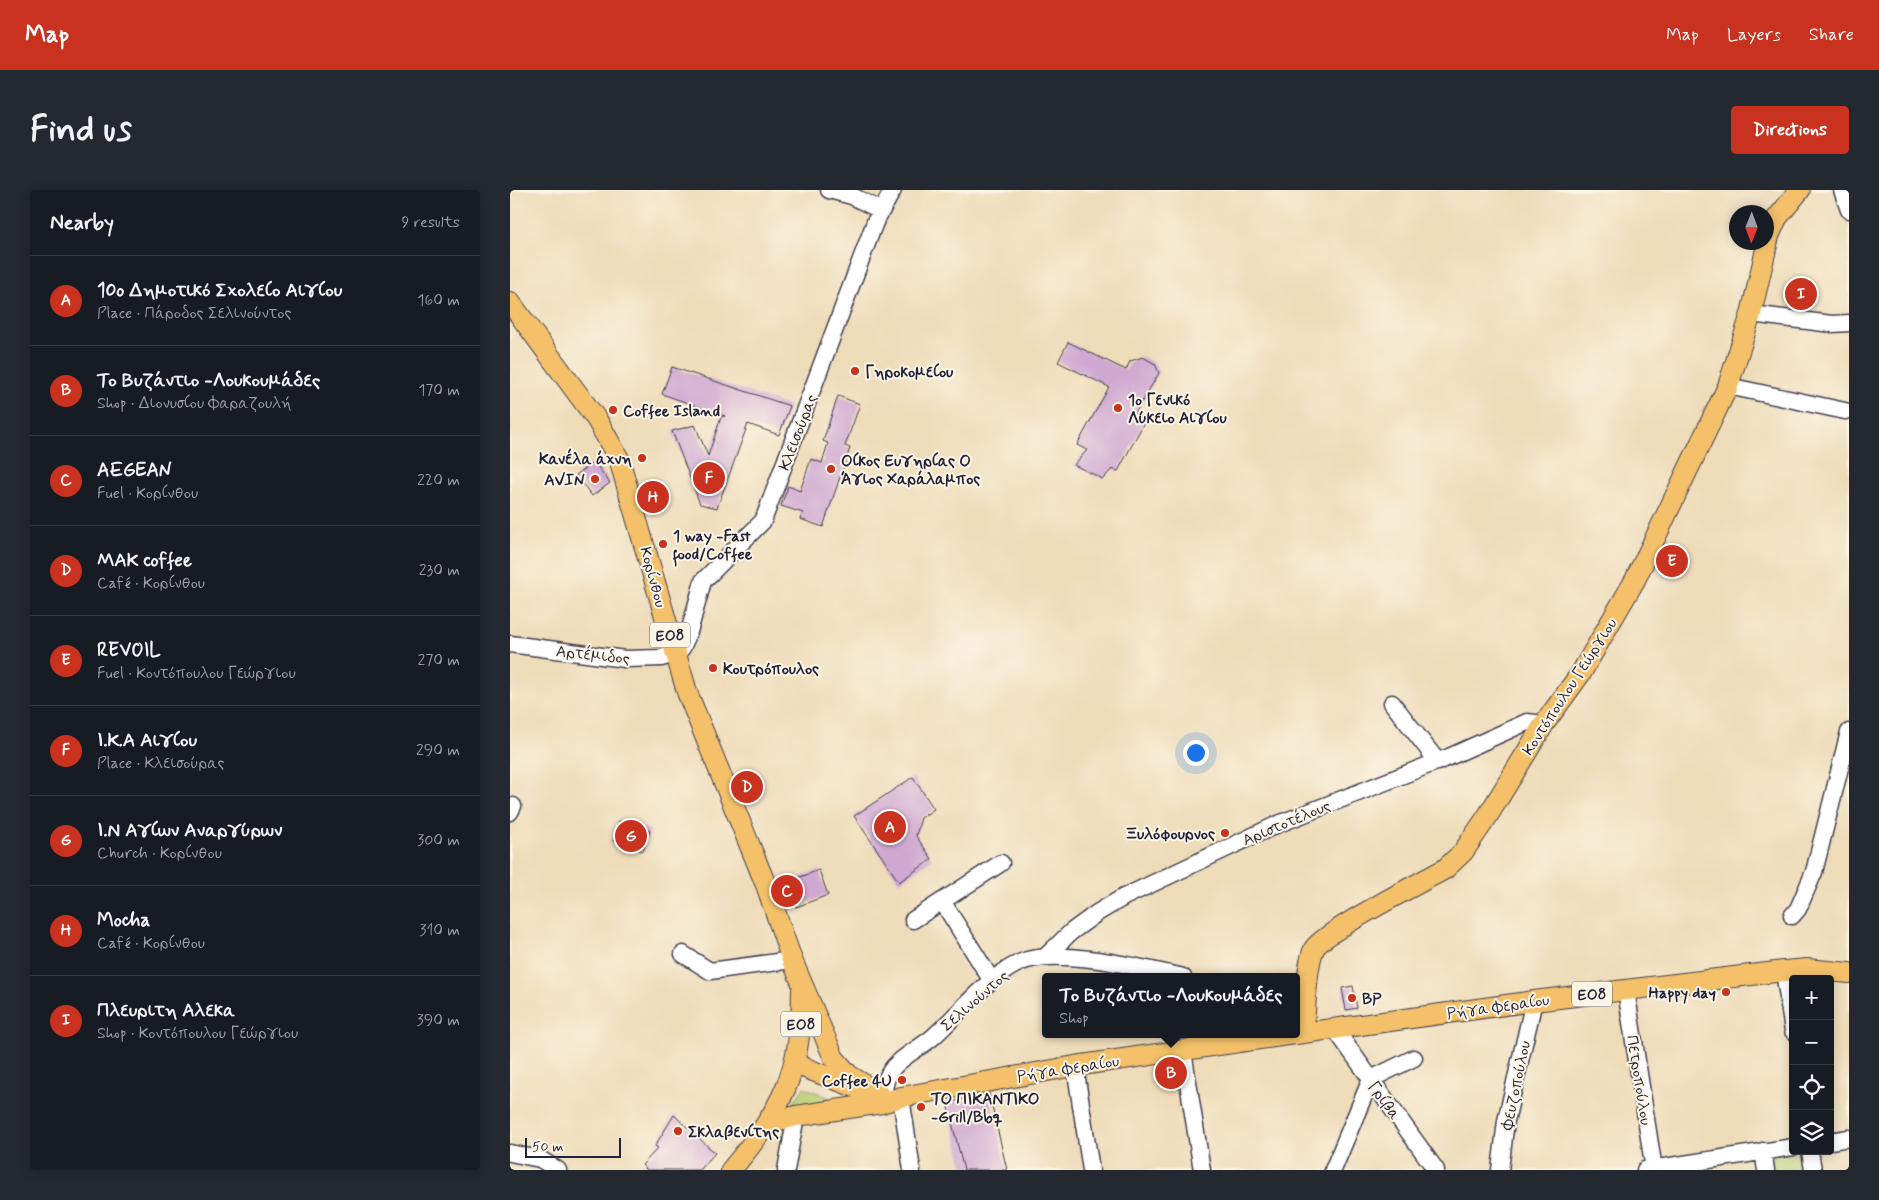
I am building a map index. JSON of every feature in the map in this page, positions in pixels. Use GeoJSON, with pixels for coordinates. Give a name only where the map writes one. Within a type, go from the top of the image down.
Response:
{"type":"FeatureCollection","features":[{"type":"Feature","properties":{"kind":"main road","name":"Κοντόπουλου Γεώργιου"},"geometry":{"type":"LineString","coordinates":[[1301,1004],[1316,946],[1343,927],[1444,869],[1456,859],[1486,817],[1544,724],[1578,679],[1635,580],[1728,386],[1751,314],[1769,236],[1777,218],[1800,190]]}},
{"type":"Feature","properties":{"kind":"main road","name":"Κορίνθου"},"geometry":{"type":"LineString","coordinates":[[510,302],[596,420],[614,449],[631,494],[687,692],[766,885],[802,985],[814,1009]]}},
{"type":"Feature","properties":{"kind":"main road","name":"Ρήγα Φεραίου"},"geometry":{"type":"LineString","coordinates":[[1300,1034],[1534,1001],[1784,970],[1849,973]]}},
{"type":"Feature","properties":{"kind":"main road","name":"Κορίνθου"},"geometry":{"type":"LineString","coordinates":[[799,1072],[802,985]]}},
{"type":"Feature","properties":{"kind":"main road","name":"ΕΟ8"},"geometry":{"type":"LineString","coordinates":[[814,1009],[828,1046],[838,1063],[849,1075],[884,1097]]}},
{"type":"Feature","properties":{"kind":"main road","name":"ΕΟ8"},"geometry":{"type":"LineString","coordinates":[[814,1009],[813,1045],[799,1072],[846,1098],[884,1097]]}},
{"type":"Feature","properties":{"kind":"main road","name":"Ρήγα Φεραίου"},"geometry":{"type":"LineString","coordinates":[[770,1119],[796,1116],[884,1097],[1075,1066],[1269,1038]]}},
{"type":"Feature","properties":{"kind":"main road"},"geometry":{"type":"LineString","coordinates":[[731,1170],[770,1119],[799,1072]]}},
{"type":"Feature","properties":{"kind":"street"},"geometry":{"type":"LineString","coordinates":[[829,190],[852,196],[880,210]]}},
{"type":"Feature","properties":{"kind":"street","name":"Κλεισούρας"},"geometry":{"type":"LineString","coordinates":[[675,654],[682,648],[689,632],[703,581],[763,521],[880,210],[893,190]]}},
{"type":"Feature","properties":{"kind":"street"},"geometry":{"type":"LineString","coordinates":[[1842,190],[1849,210]]}},
{"type":"Feature","properties":{"kind":"street"},"geometry":{"type":"LineString","coordinates":[[1751,314],[1832,324],[1849,323]]}},
{"type":"Feature","properties":{"kind":"street"},"geometry":{"type":"LineString","coordinates":[[1728,386],[1845,411]]}},
{"type":"Feature","properties":{"kind":"street","name":"Αρτέμιδος"},"geometry":{"type":"LineString","coordinates":[[510,644],[624,659],[661,658],[675,654]]}},
{"type":"Feature","properties":{"kind":"street"},"geometry":{"type":"LineString","coordinates":[[1392,703],[1438,762]]}},
{"type":"Feature","properties":{"kind":"street","name":"Αριστοτέλους"},"geometry":{"type":"LineString","coordinates":[[1045,957],[1071,932],[1096,913],[1124,897],[1308,811],[1438,762],[1527,722],[1544,724]]}},
{"type":"Feature","properties":{"kind":"street"},"geometry":{"type":"LineString","coordinates":[[1792,916],[1798,909],[1814,872],[1849,732]]}},
{"type":"Feature","properties":{"kind":"street"},"geometry":{"type":"LineString","coordinates":[[913,920],[1001,863]]}},
{"type":"Feature","properties":{"kind":"street"},"geometry":{"type":"LineString","coordinates":[[942,901],[992,980]]}},
{"type":"Feature","properties":{"kind":"street"},"geometry":{"type":"LineString","coordinates":[[683,954],[710,971],[792,960]]}},
{"type":"Feature","properties":{"kind":"street","name":"Σελινούντος"},"geometry":{"type":"LineString","coordinates":[[884,1097],[885,1080],[890,1070],[932,1038],[992,980],[1018,964],[1045,957],[1134,966],[1166,973]]}},
{"type":"Feature","properties":{"kind":"street"},"geometry":{"type":"LineString","coordinates":[[1784,970],[1791,1020]]}},
{"type":"Feature","properties":{"kind":"street","name":"Πετροπούλου"},"geometry":{"type":"LineString","coordinates":[[1626,990],[1651,1170]]}},
{"type":"Feature","properties":{"kind":"street","name":"Φευζοπούλου"},"geometry":{"type":"LineString","coordinates":[[1500,1170],[1506,1121],[1534,1001]]}},
{"type":"Feature","properties":{"kind":"street","name":"Γρίβα"},"geometry":{"type":"LineString","coordinates":[[1335,1029],[1436,1170]]}},
{"type":"Feature","properties":{"kind":"street"},"geometry":{"type":"LineString","coordinates":[[1183,1050],[1202,1170]]}},
{"type":"Feature","properties":{"kind":"street"},"geometry":{"type":"LineString","coordinates":[[1333,1170],[1370,1079],[1414,1058]]}},
{"type":"Feature","properties":{"kind":"street"},"geometry":{"type":"LineString","coordinates":[[1075,1066],[1091,1170]]}},
{"type":"Feature","properties":{"kind":"street"},"geometry":{"type":"LineString","coordinates":[[884,1097],[912,1170]]}},
{"type":"Feature","properties":{"kind":"street"},"geometry":{"type":"LineString","coordinates":[[786,1170],[796,1116]]}},
{"type":"Feature","properties":{"kind":"street"},"geometry":{"type":"LineString","coordinates":[[1834,1140],[1849,1138]]}},
{"type":"Feature","properties":{"kind":"street"},"geometry":{"type":"LineString","coordinates":[[1651,1170],[1789,1148]]}},
{"type":"Feature","properties":{"kind":"street"},"geometry":{"type":"LineString","coordinates":[[1763,1151],[1766,1170]]}},
{"type":"Feature","properties":{"kind":"street"},"geometry":{"type":"LineString","coordinates":[[510,1153],[540,1159],[558,1170]]}},
{"type":"Feature","properties":{"kind":"street"},"geometry":{"type":"LineString","coordinates":[[1811,1155],[1813,1170]]}},
{"type":"Feature","properties":{"kind":"green space"},"geometry":{"type":"Polygon","coordinates":[[[804,1087],[840,1102],[788,1111],[804,1087]]]}},
{"type":"Feature","properties":{"kind":"green space"},"geometry":{"type":"Polygon","coordinates":[[[1789,1153],[1789,1155],[1803,1155],[1805,1170],[1771,1170],[1769,1156],[1789,1153]]]}},
{"type":"Feature","properties":{"kind":"building","name":"1o Γενικό Λύκειο Αιγίου"},"geometry":{"type":"Polygon","coordinates":[[[1068,342],[1126,370],[1130,361],[1143,357],[1155,364],[1159,373],[1134,415],[1145,421],[1118,471],[1112,469],[1103,479],[1074,465],[1087,450],[1077,445],[1109,387],[1058,362],[1068,342]]]}},
{"type":"Feature","properties":{"kind":"building"},"geometry":{"type":"Polygon","coordinates":[[[672,367],[790,406],[779,435],[748,424],[717,508],[700,504],[672,431],[695,425],[708,456],[721,417],[725,416],[662,394],[672,367]]]}},
{"type":"Feature","properties":{"kind":"building","name":"Οίκος Ευγηρίας Ο Άγιος Χαράλαμπος"},"geometry":{"type":"Polygon","coordinates":[[[838,396],[860,404],[845,446],[850,448],[823,527],[800,519],[803,513],[781,506],[788,486],[800,491],[811,459],[822,463],[828,443],[823,441],[838,396]]]}},
{"type":"Feature","properties":{"kind":"building"},"geometry":{"type":"Polygon","coordinates":[[[594,462],[610,483],[592,496],[576,475],[594,462]]]}},
{"type":"Feature","properties":{"kind":"building"},"geometry":{"type":"Polygon","coordinates":[[[1667,547],[1682,553],[1673,574],[1658,568],[1667,547]]]}},
{"type":"Feature","properties":{"kind":"building"},"geometry":{"type":"Polygon","coordinates":[[[913,777],[934,809],[921,818],[916,836],[932,859],[899,882],[854,816],[913,777]]]}},
{"type":"Feature","properties":{"kind":"building"},"geometry":{"type":"Polygon","coordinates":[[[619,821],[650,830],[643,851],[613,841],[619,821]]]}},
{"type":"Feature","properties":{"kind":"building"},"geometry":{"type":"Polygon","coordinates":[[[819,870],[828,895],[796,907],[787,882],[819,870]]]}},
{"type":"Feature","properties":{"kind":"building"},"geometry":{"type":"Polygon","coordinates":[[[1353,986],[1357,1008],[1346,1010],[1342,988],[1353,986]]]}},
{"type":"Feature","properties":{"kind":"building"},"geometry":{"type":"Polygon","coordinates":[[[989,1093],[1007,1170],[964,1170],[947,1103],[989,1093]]]}},
{"type":"Feature","properties":{"kind":"building","name":"Σκλαβενίτης"},"geometry":{"type":"Polygon","coordinates":[[[674,1115],[715,1153],[700,1170],[647,1170],[642,1165],[658,1148],[655,1146],[674,1115]]]}},
{"type":"Feature","properties":{"kind":"place","name":"Πλευριτη Αλεκα"},"geometry":{"type":"Point","coordinates":[1801,294]}},
{"type":"Feature","properties":{"kind":"place","name":"Γηροκομείου"},"geometry":{"type":"Point","coordinates":[855,371]}},
{"type":"Feature","properties":{"kind":"place","name":"1o Γενικό Λύκειο Αιγίου"},"geometry":{"type":"Point","coordinates":[1118,408]}},
{"type":"Feature","properties":{"kind":"place","name":"Coffee Island"},"geometry":{"type":"Point","coordinates":[613,410]}},
{"type":"Feature","properties":{"kind":"place","name":"Κανέλα άχνη"},"geometry":{"type":"Point","coordinates":[642,458]}},
{"type":"Feature","properties":{"kind":"place","name":"Οίκος Ευγηρίας Ο Άγιος Χαράλαμπος"},"geometry":{"type":"Point","coordinates":[831,469]}},
{"type":"Feature","properties":{"kind":"place","name":"Ι.Κ.Α Αιγίου"},"geometry":{"type":"Point","coordinates":[709,478]}},
{"type":"Feature","properties":{"kind":"place","name":"AVIN"},"geometry":{"type":"Point","coordinates":[595,479]}},
{"type":"Feature","properties":{"kind":"place","name":"Mocha"},"geometry":{"type":"Point","coordinates":[653,497]}},
{"type":"Feature","properties":{"kind":"place","name":"1 way -Fast food/Coffee"},"geometry":{"type":"Point","coordinates":[663,544]}},
{"type":"Feature","properties":{"kind":"place","name":"REVOIL"},"geometry":{"type":"Point","coordinates":[1672,561]}},
{"type":"Feature","properties":{"kind":"place","name":"Κουτρόπουλος"},"geometry":{"type":"Point","coordinates":[713,668]}},
{"type":"Feature","properties":{"kind":"place","name":"ΜΑΚ coffee"},"geometry":{"type":"Point","coordinates":[747,787]}},
{"type":"Feature","properties":{"kind":"place","name":"10o Δημοτικό Σχολείο Αιγίου"},"geometry":{"type":"Point","coordinates":[890,827]}},
{"type":"Feature","properties":{"kind":"place","name":"Ξυλόφουρνος"},"geometry":{"type":"Point","coordinates":[1225,833]}},
{"type":"Feature","properties":{"kind":"place","name":"Ι.Ν Αγίων Αναργύρων"},"geometry":{"type":"Point","coordinates":[631,836]}},
{"type":"Feature","properties":{"kind":"place","name":"AEGEAN"},"geometry":{"type":"Point","coordinates":[787,891]}},
{"type":"Feature","properties":{"kind":"place","name":"Happy day"},"geometry":{"type":"Point","coordinates":[1726,992]}},
{"type":"Feature","properties":{"kind":"place","name":"BP"},"geometry":{"type":"Point","coordinates":[1352,998]}},
{"type":"Feature","properties":{"kind":"place","name":"Το Βυζάντιο -Λουκουμάδες"},"geometry":{"type":"Point","coordinates":[1171,1073]}},
{"type":"Feature","properties":{"kind":"place","name":"Coffee 4U"},"geometry":{"type":"Point","coordinates":[902,1080]}},
{"type":"Feature","properties":{"kind":"place","name":"ΤΟ ΠΙΚΑΝΤΙΚΟ -Grill/Bbq"},"geometry":{"type":"Point","coordinates":[921,1107]}},
{"type":"Feature","properties":{"kind":"place","name":"Σκλαβενίτης"},"geometry":{"type":"Point","coordinates":[678,1131]}}]}
